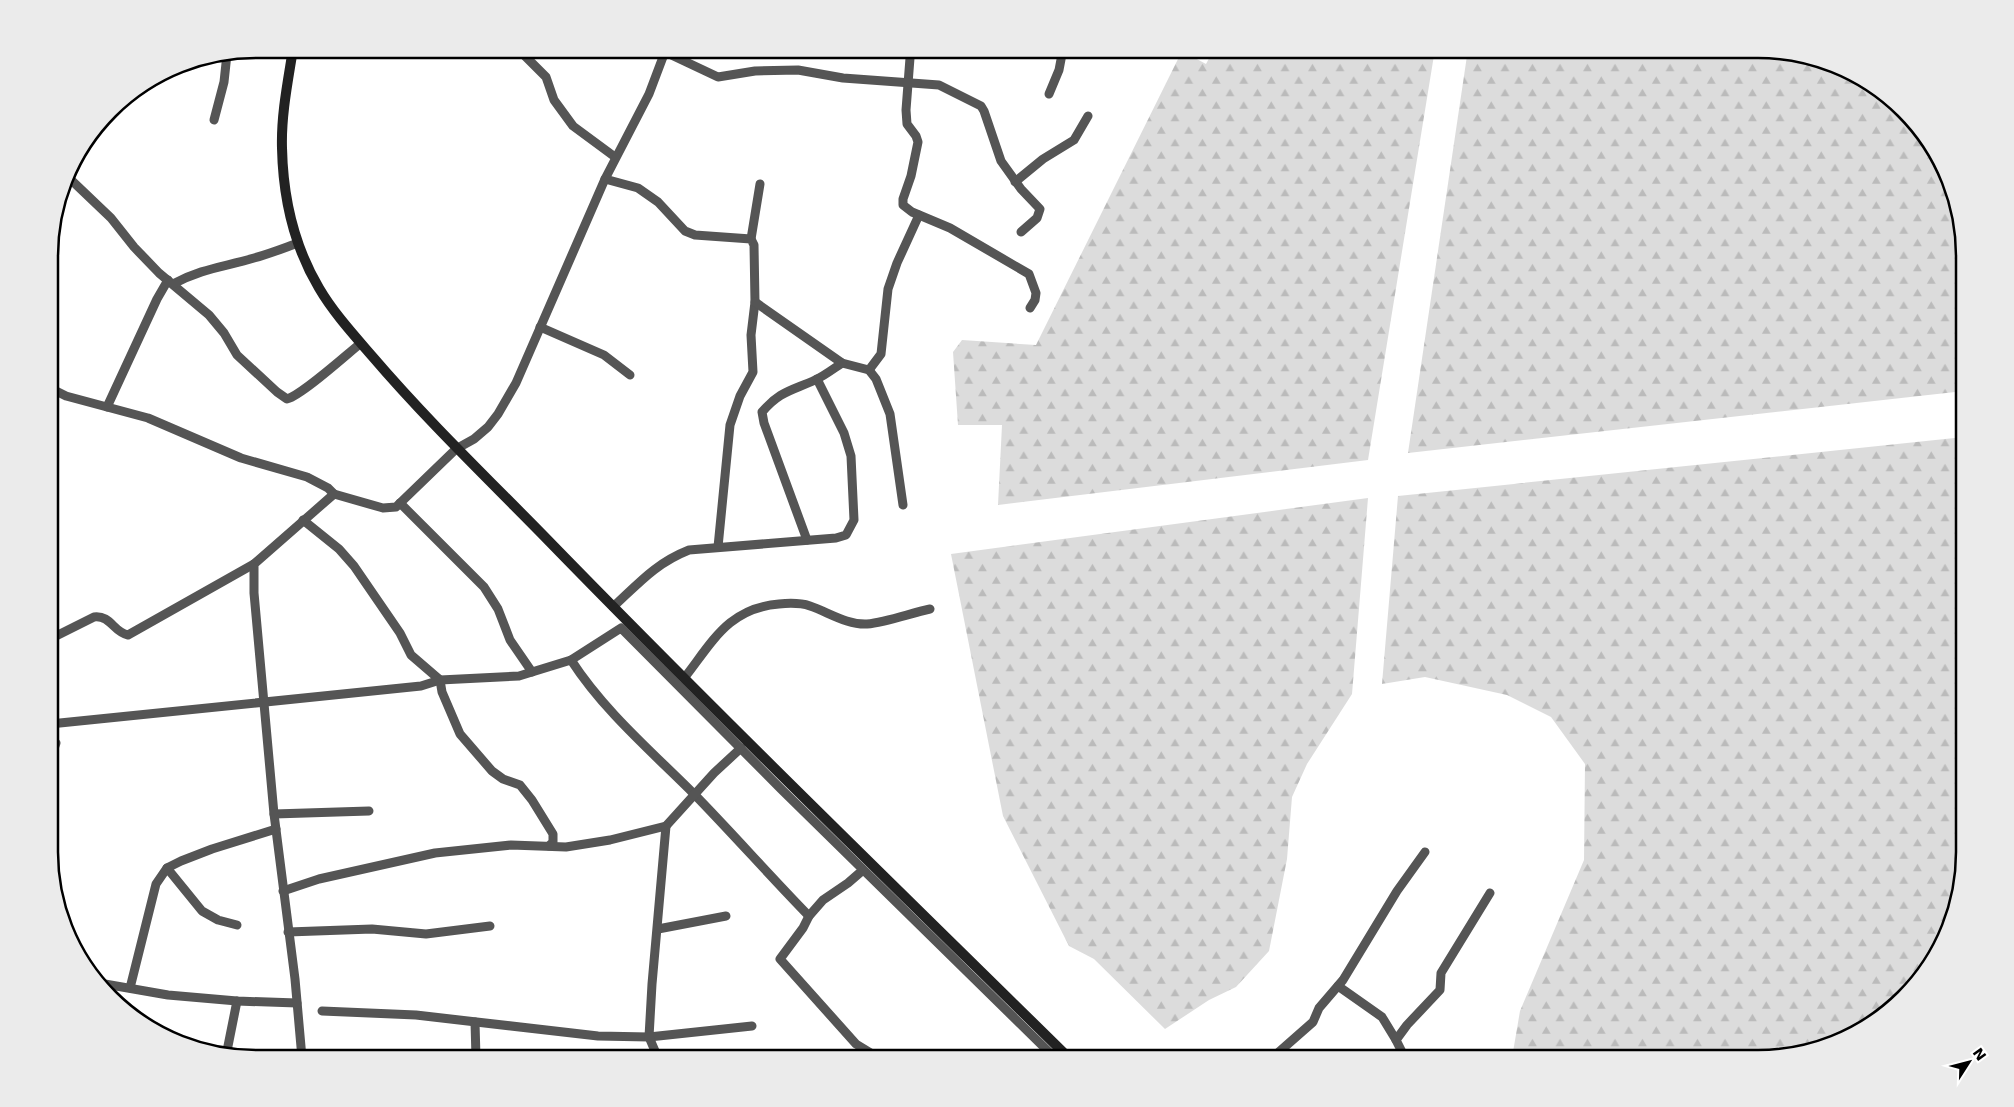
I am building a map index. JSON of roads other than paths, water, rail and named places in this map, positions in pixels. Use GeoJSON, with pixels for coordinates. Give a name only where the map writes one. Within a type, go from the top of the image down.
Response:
{"type":"FeatureCollection","features":[{"type":"Feature","properties":{"kind":"main road"},"geometry":{"type":"LineString","coordinates":[[291,58],[282,146],[289,213],[298,243],[318,287],[361,343],[397,386],[456,449],[685,677],[794,790],[1060,1050]]}},
{"type":"Feature","properties":{"kind":"street"},"geometry":{"type":"LineString","coordinates":[[527,58],[546,78],[554,100],[573,126],[615,157]]}},
{"type":"Feature","properties":{"kind":"street"},"geometry":{"type":"LineString","coordinates":[[57,392],[66,396],[148,418],[195,440],[241,458],[307,477],[328,488],[334,494],[383,508],[396,507],[456,449],[474,439],[488,427],[498,414],[516,383],[605,179],[649,94],[663,58]]}},
{"type":"Feature","properties":{"kind":"street"},"geometry":{"type":"LineString","coordinates":[[681,58],[718,77],[755,71],[798,70],[843,78],[939,85],[981,106],[989,121],[1001,161],[1016,182],[1040,209],[1037,218],[1022,232]]}},
{"type":"Feature","properties":{"kind":"street"},"geometry":{"type":"LineString","coordinates":[[910,58],[906,110],[907,124],[918,142],[902,199],[903,205],[919,215],[950,228],[1029,274],[1036,293],[1035,300],[1030,308]]}},
{"type":"Feature","properties":{"kind":"street"},"geometry":{"type":"LineString","coordinates":[[1048,94],[1059,70],[1062,58]]}},
{"type":"Feature","properties":{"kind":"street"},"geometry":{"type":"LineString","coordinates":[[214,120],[224,82],[226,60]]}},
{"type":"Feature","properties":{"kind":"street"},"geometry":{"type":"LineString","coordinates":[[1016,182],[1043,159],[1074,140],[1088,116]]}},
{"type":"Feature","properties":{"kind":"street"},"geometry":{"type":"LineString","coordinates":[[605,179],[638,188],[658,202],[685,231],[695,235],[750,239]]}},
{"type":"Feature","properties":{"kind":"street"},"geometry":{"type":"LineString","coordinates":[[72,181],[111,218],[134,247],[209,315],[224,333],[237,356],[286,399],[298,393],[361,343]]}},
{"type":"Feature","properties":{"kind":"street"},"geometry":{"type":"LineString","coordinates":[[718,547],[730,425],[740,396],[753,372],[751,335],[755,302],[754,245],[750,239],[760,184]]}},
{"type":"Feature","properties":{"kind":"street"},"geometry":{"type":"LineString","coordinates":[[869,370],[881,354],[888,289],[897,263],[919,215]]}},
{"type":"Feature","properties":{"kind":"street"},"geometry":{"type":"LineString","coordinates":[[107,407],[157,299],[171,282],[210,268],[253,258],[298,243]]}},
{"type":"Feature","properties":{"kind":"street"},"geometry":{"type":"LineString","coordinates":[[755,302],[842,363],[869,370],[876,379],[890,414],[902,505]]}},
{"type":"Feature","properties":{"kind":"street"},"geometry":{"type":"LineString","coordinates":[[540,327],[604,355],[630,375]]}},
{"type":"Feature","properties":{"kind":"street"},"geometry":{"type":"LineString","coordinates":[[807,540],[764,423],[762,412],[773,399],[783,392],[817,379],[842,363]]}},
{"type":"Feature","properties":{"kind":"street"},"geometry":{"type":"LineString","coordinates":[[613,607],[652,570],[670,557],[689,550],[846,536],[854,520],[851,456],[844,433],[817,379]]}},
{"type":"Feature","properties":{"kind":"street"},"geometry":{"type":"LineString","coordinates":[[57,636],[94,617],[101,616],[108,619],[122,634],[128,634],[254,564],[334,494]]}},
{"type":"Feature","properties":{"kind":"street"},"geometry":{"type":"LineString","coordinates":[[400,503],[484,588],[498,609],[510,640],[532,672]]}},
{"type":"Feature","properties":{"kind":"street"},"geometry":{"type":"LineString","coordinates":[[303,520],[339,549],[354,566],[400,633],[411,656],[440,680],[442,692],[460,734],[492,772],[503,779],[520,785],[532,800],[553,834],[553,842],[549,846]]}},
{"type":"Feature","properties":{"kind":"street"},"geometry":{"type":"LineString","coordinates":[[254,564],[254,593],[274,814],[301,1050]]}},
{"type":"Feature","properties":{"kind":"street"},"geometry":{"type":"LineString","coordinates":[[685,677],[716,636],[741,614],[763,605],[785,603],[807,605],[850,622],[867,624],[930,609]]}},
{"type":"Feature","properties":{"kind":"street"},"geometry":{"type":"LineString","coordinates":[[57,723],[422,686],[440,680],[519,676],[571,660],[621,628],[862,870],[1047,1050]]}},
{"type":"Feature","properties":{"kind":"street"},"geometry":{"type":"LineString","coordinates":[[571,660],[586,684],[620,722],[694,795],[809,916]]}},
{"type":"Feature","properties":{"kind":"street"},"geometry":{"type":"LineString","coordinates":[[283,891],[319,879],[435,853],[511,845],[566,846],[610,840],[666,826],[741,748]]}},
{"type":"Feature","properties":{"kind":"street"},"geometry":{"type":"LineString","coordinates":[[274,814],[369,811]]}},
{"type":"Feature","properties":{"kind":"street"},"geometry":{"type":"LineString","coordinates":[[655,1050],[649,1037],[666,826]]}},
{"type":"Feature","properties":{"kind":"street"},"geometry":{"type":"LineString","coordinates":[[130,988],[156,884],[167,868],[212,849],[276,830]]}},
{"type":"Feature","properties":{"kind":"street"},"geometry":{"type":"LineString","coordinates":[[1281,1050],[1313,1022],[1319,1008],[1343,980],[1398,891],[1425,852]]}},
{"type":"Feature","properties":{"kind":"street"},"geometry":{"type":"LineString","coordinates":[[167,868],[202,911],[218,920],[237,925]]}},
{"type":"Feature","properties":{"kind":"street"},"geometry":{"type":"LineString","coordinates":[[862,870],[848,883],[823,900],[809,916],[803,928],[780,959],[856,1044],[866,1050]]}},
{"type":"Feature","properties":{"kind":"street"},"geometry":{"type":"LineString","coordinates":[[1396,1040],[1407,1025],[1440,990],[1441,973],[1490,893]]}},
{"type":"Feature","properties":{"kind":"street"},"geometry":{"type":"LineString","coordinates":[[658,928],[726,916]]}},
{"type":"Feature","properties":{"kind":"street"},"geometry":{"type":"LineString","coordinates":[[288,932],[372,929],[426,934],[490,926]]}},
{"type":"Feature","properties":{"kind":"street"},"geometry":{"type":"LineString","coordinates":[[110,985],[168,995],[237,1001],[297,1003]]}},
{"type":"Feature","properties":{"kind":"street"},"geometry":{"type":"LineString","coordinates":[[1338,986],[1382,1017],[1402,1050]]}},
{"type":"Feature","properties":{"kind":"street"},"geometry":{"type":"LineString","coordinates":[[228,1048],[237,1001]]}},
{"type":"Feature","properties":{"kind":"street"},"geometry":{"type":"LineString","coordinates":[[322,1011],[416,1015],[598,1036],[649,1037],[752,1026]]}},
{"type":"Feature","properties":{"kind":"street"},"geometry":{"type":"LineString","coordinates":[[475,1022],[476,1050]]}}]}
